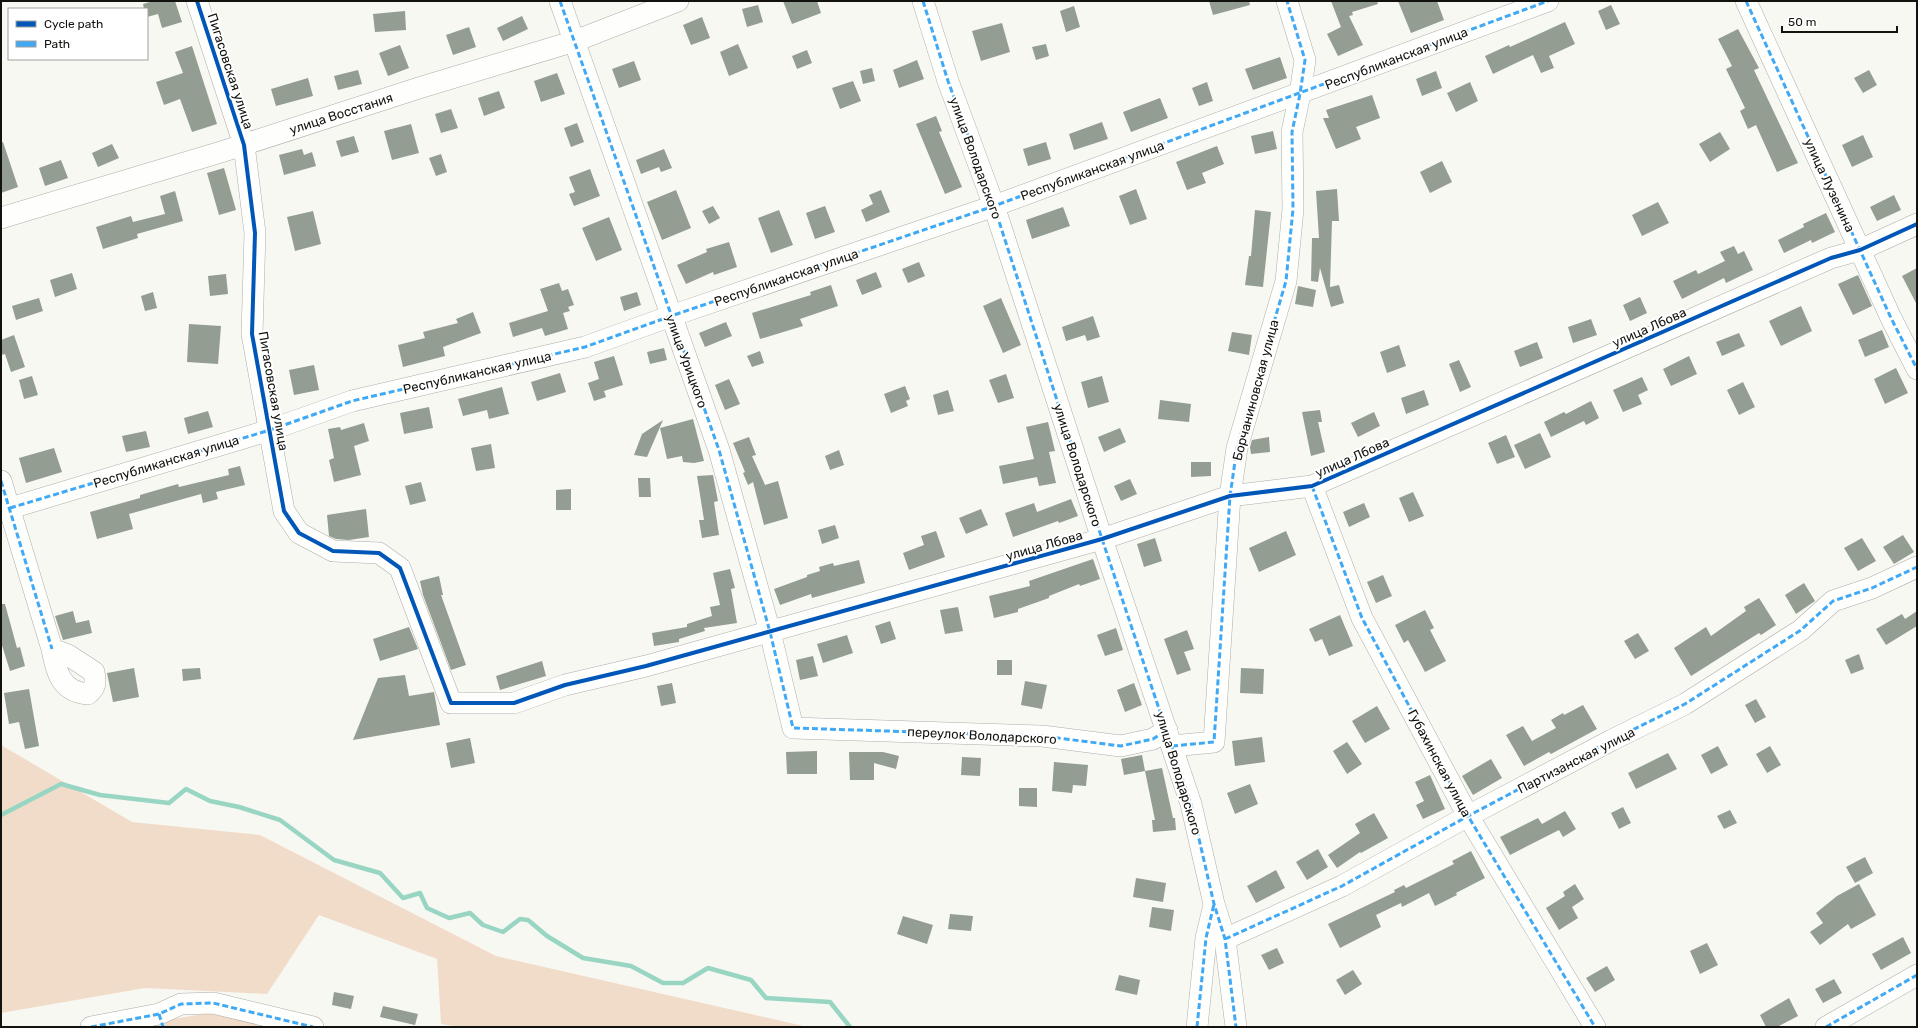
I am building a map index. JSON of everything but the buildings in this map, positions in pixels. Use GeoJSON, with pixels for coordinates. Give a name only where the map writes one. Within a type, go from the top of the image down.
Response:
{"type":"FeatureCollection","features":[{"type":"Feature","properties":{"kind":"street","name":"Пигасовская улица"},"geometry":{"type":"LineString","coordinates":[[197,1],[244,145],[255,233],[252,334],[284,511],[299,534],[333,551],[379,553],[400,568],[451,703]]}},
{"type":"Feature","properties":{"kind":"street","name":"улица Урицкого"},"geometry":{"type":"LineString","coordinates":[[560,1],[718,450],[770,632],[793,728]]}},
{"type":"Feature","properties":{"kind":"street","name":"улица Восстания"},"geometry":{"type":"LineString","coordinates":[[1,218],[244,145],[422,87],[574,41],[678,1]]}},
{"type":"Feature","properties":{"kind":"street","name":"улица Володарского"},"geometry":{"type":"LineString","coordinates":[[923,1],[948,81],[994,206],[1102,539],[1192,804],[1214,904],[1225,939],[1236,1027]]}},
{"type":"Feature","properties":{"kind":"street","name":"Борчаниновская улица"},"geometry":{"type":"LineString","coordinates":[[1170,738],[1214,742],[1230,496],[1237,448],[1286,281],[1293,209],[1292,132],[1305,60],[1287,1]]}},
{"type":"Feature","properties":{"kind":"street","name":"Республиканская улица"},"geometry":{"type":"LineString","coordinates":[[5,509],[270,430],[352,401],[585,347],[671,316],[994,206],[1548,1]]}},
{"type":"Feature","properties":{"kind":"street","name":"улица Лузенина"},"geometry":{"type":"LineString","coordinates":[[1746,1],[1891,318],[1917,369]]}},
{"type":"Feature","properties":{"kind":"street","name":"улица Лбова"},"geometry":{"type":"LineString","coordinates":[[451,703],[514,703],[565,685],[646,666],[1102,539],[1230,496],[1312,486],[1831,258],[1860,250],[1917,224]]}},
{"type":"Feature","properties":{"kind":"street"},"geometry":{"type":"LineString","coordinates":[[1,481],[5,509],[52,649]]}},
{"type":"Feature","properties":{"kind":"street","name":"Губахинская улица"},"geometry":{"type":"LineString","coordinates":[[1312,486],[1362,618],[1468,816],[1595,1027]]}},
{"type":"Feature","properties":{"kind":"street","name":"Партизанская улица"},"geometry":{"type":"LineString","coordinates":[[1225,939],[1342,886],[1468,816],[1612,740],[1685,704],[1801,630],[1833,601],[1872,588],[1917,567]]}},
{"type":"Feature","properties":{"kind":"street","name":"переулок Володарского"},"geometry":{"type":"LineString","coordinates":[[793,728],[1042,736],[1121,746],[1154,739],[1170,738]]}},
{"type":"Feature","properties":{"kind":"street"},"geometry":{"type":"LineString","coordinates":[[1197,1027],[1206,938],[1214,904]]}},
{"type":"Feature","properties":{"kind":"street"},"geometry":{"type":"LineString","coordinates":[[1826,1027],[1917,976]]}},
{"type":"Feature","properties":{"kind":"street"},"geometry":{"type":"LineString","coordinates":[[91,1027],[161,1020],[180,1004],[213,1003],[313,1027]]}},
{"type":"Feature","properties":{"kind":"shaded area"},"geometry":{"type":"Polygon","coordinates":[[[1,745],[132,822],[260,835],[496,956],[808,1027],[459,1027],[441,1024],[437,959],[319,915],[267,994],[145,988],[1,1013],[1,745]]]}},
{"type":"Feature","properties":{"kind":"shaded area"},"geometry":{"type":"Polygon","coordinates":[[[209,1013],[273,1027],[125,1027],[209,1013]]]}},
{"type":"Feature","properties":{"kind":"waterway"},"geometry":{"type":"LineString","coordinates":[[1,815],[61,784],[100,795],[169,803],[186,789],[210,801],[239,807],[280,820],[334,860],[380,873],[403,898],[420,893],[427,908],[449,918],[470,913],[483,925],[503,932],[520,919],[528,920],[547,936],[583,958],[631,966],[663,983],[683,983],[708,968],[751,980],[766,998],[830,1002],[850,1027]]}},
{"type":"Feature","properties":{"kind":"marked path"},"geometry":{"type":"LineString","coordinates":[[560,1],[719,450],[770,632],[793,728],[1042,736],[1121,746],[1153,739],[1167,730]]}},
{"type":"Feature","properties":{"kind":"marked path"},"geometry":{"type":"LineString","coordinates":[[923,1],[948,81],[994,206],[1102,539],[1191,804],[1214,904],[1225,939],[1236,1027]]}},
{"type":"Feature","properties":{"kind":"marked path"},"geometry":{"type":"LineString","coordinates":[[1172,746],[1214,742],[1230,496],[1237,448],[1286,281],[1293,209],[1292,132],[1305,60],[1287,1]]}},
{"type":"Feature","properties":{"kind":"marked path"},"geometry":{"type":"LineString","coordinates":[[10,508],[270,430],[352,401],[585,347],[671,316],[994,206],[1548,1]]}},
{"type":"Feature","properties":{"kind":"marked path"},"geometry":{"type":"LineString","coordinates":[[1746,1],[1891,318],[1917,369]]}},
{"type":"Feature","properties":{"kind":"marked path"},"geometry":{"type":"LineString","coordinates":[[1,481],[52,649]]}},
{"type":"Feature","properties":{"kind":"marked path"},"geometry":{"type":"LineString","coordinates":[[1312,486],[1362,618],[1468,816],[1595,1027]]}},
{"type":"Feature","properties":{"kind":"marked path"},"geometry":{"type":"LineString","coordinates":[[1225,939],[1342,886],[1468,816],[1612,740],[1685,704],[1801,630],[1833,601],[1872,588],[1917,567]]}},
{"type":"Feature","properties":{"kind":"marked path"},"geometry":{"type":"LineString","coordinates":[[1197,1027],[1206,938],[1214,904]]}},
{"type":"Feature","properties":{"kind":"marked path"},"geometry":{"type":"LineString","coordinates":[[1826,1027],[1917,975]]}},
{"type":"Feature","properties":{"kind":"marked path"},"geometry":{"type":"LineString","coordinates":[[91,1027],[159,1014],[181,1004],[213,1003],[313,1027]]}},
{"type":"Feature","properties":{"kind":"marked path"},"geometry":{"type":"LineString","coordinates":[[159,1014],[163,1027]]}},
{"type":"Feature","properties":{"kind":"cycle path"},"geometry":{"type":"LineString","coordinates":[[197,1],[244,145],[255,233],[252,334],[284,511],[299,533],[333,551],[379,553],[400,568],[451,703],[514,703],[565,685],[646,666],[1102,539],[1230,496],[1312,486],[1831,258],[1860,250],[1917,224]]}}]}
